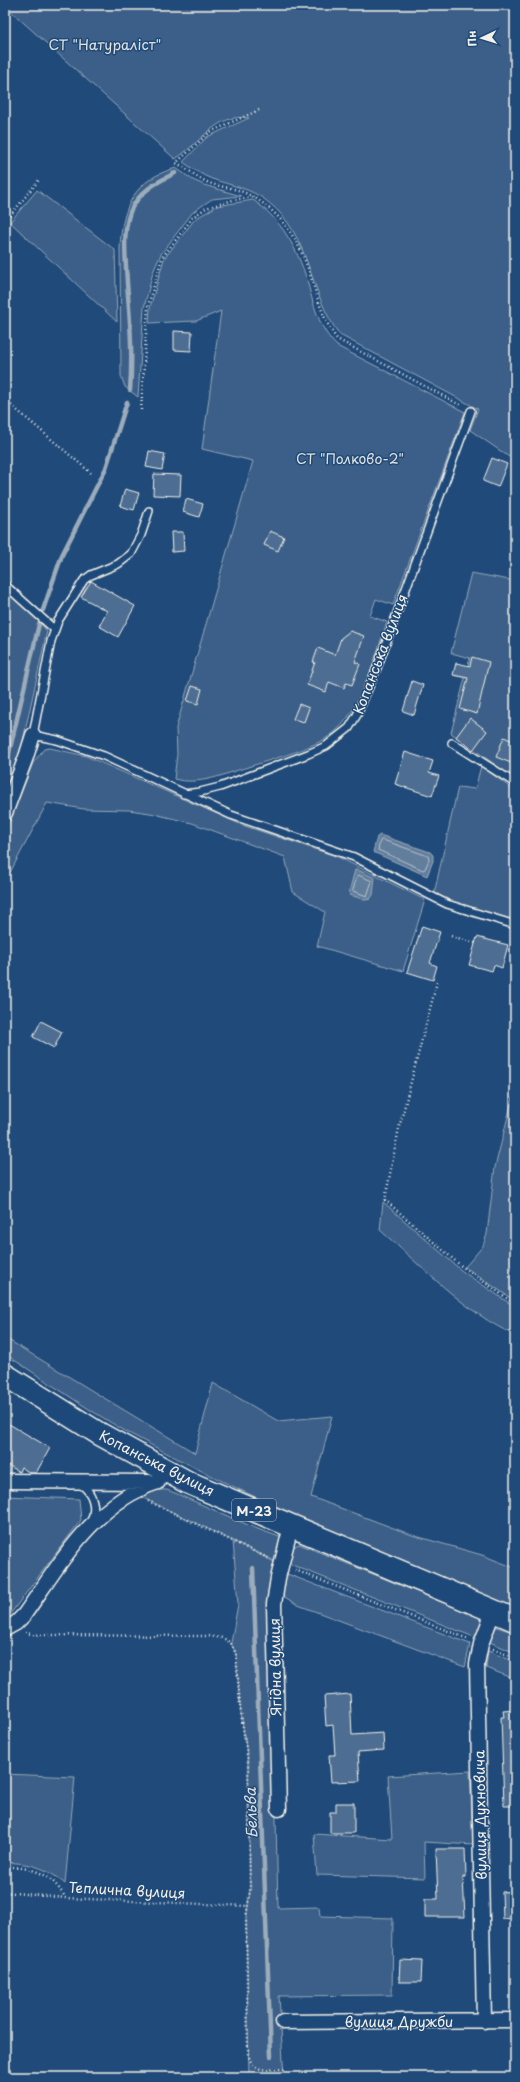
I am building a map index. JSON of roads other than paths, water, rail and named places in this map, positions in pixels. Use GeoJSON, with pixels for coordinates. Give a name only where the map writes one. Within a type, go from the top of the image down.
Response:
{"type":"FeatureCollection","features":[{"type":"Feature","properties":{"kind":"highway","name":"Копанська вулиця"},"geometry":{"type":"LineString","coordinates":[[5,1375],[98,1434],[188,1482],[515,1620]]}},
{"type":"Feature","properties":{"kind":"street"},"geometry":{"type":"LineString","coordinates":[[5,813],[23,768],[32,735]]}},
{"type":"Feature","properties":{"kind":"street"},"geometry":{"type":"LineString","coordinates":[[5,1481],[188,1482]]}},
{"type":"Feature","properties":{"kind":"street"},"geometry":{"type":"LineString","coordinates":[[7,1628],[24,1615],[77,1540],[89,1527],[131,1493],[158,1482]]}},
{"type":"Feature","properties":{"kind":"street","name":"Ягідна вулиця"},"geometry":{"type":"LineString","coordinates":[[279,1809],[274,1604],[281,1564],[291,1526]]}},
{"type":"Feature","properties":{"kind":"street","name":"вулиця Духновича"},"geometry":{"type":"LineString","coordinates":[[484,2021],[477,1664],[481,1644],[493,1612]]}},
{"type":"Feature","properties":{"kind":"street","name":"вулиця Дружби"},"geometry":{"type":"LineString","coordinates":[[283,2022],[515,2020]]}},
{"type":"Feature","properties":{"kind":"lane","name":"Копанська вулиця"},"geometry":{"type":"LineString","coordinates":[[184,794],[220,787],[308,754],[326,746],[349,728],[357,715],[377,668],[471,411]]}},
{"type":"Feature","properties":{"kind":"lane"},"geometry":{"type":"LineString","coordinates":[[149,511],[141,535],[131,554],[118,564],[91,575],[84,580],[54,629],[32,735],[57,740],[104,756],[184,794],[242,819],[354,857],[447,904],[515,925]]}},
{"type":"Feature","properties":{"kind":"lane"},"geometry":{"type":"LineString","coordinates":[[5,585],[54,629]]}},
{"type":"Feature","properties":{"kind":"lane"},"geometry":{"type":"LineString","coordinates":[[452,743],[515,783]]}},
{"type":"Feature","properties":{"kind":"lane"},"geometry":{"type":"LineString","coordinates":[[76,1482],[86,1488],[94,1503],[93,1518],[89,1527]]}},
{"type":"Feature","properties":{"kind":"water"},"geometry":{"type":"Polygon","coordinates":[[[380,835],[430,852],[433,855],[433,861],[427,876],[373,852],[377,837],[380,835]]]}},
{"type":"Feature","properties":{"kind":"water"},"geometry":{"type":"Polygon","coordinates":[[[355,870],[375,878],[373,895],[370,899],[366,900],[350,895],[349,892],[355,870]]]}},
{"type":"Feature","properties":{"kind":"waterway"},"geometry":{"type":"LineString","coordinates":[[130,390],[131,336],[125,248],[126,230],[133,205],[143,193],[155,184],[175,173]]}},
{"type":"Feature","properties":{"kind":"waterway"},"geometry":{"type":"LineString","coordinates":[[43,610],[62,555],[106,468],[127,402]]}},
{"type":"Feature","properties":{"kind":"waterway"},"geometry":{"type":"LineString","coordinates":[[5,770],[39,624]]}},
{"type":"Feature","properties":{"kind":"waterway","name":"Бельва"},"geometry":{"type":"LineString","coordinates":[[253,1568],[271,2056]]}},
{"type":"Feature","properties":{"kind":"park label","name":"СТ \"Натураліст\""},"geometry":{"type":"Point","coordinates":[105,44]}},
{"type":"Feature","properties":{"kind":"park label","name":"СТ \"Полково-2\""},"geometry":{"type":"Point","coordinates":[350,458]}}]}
